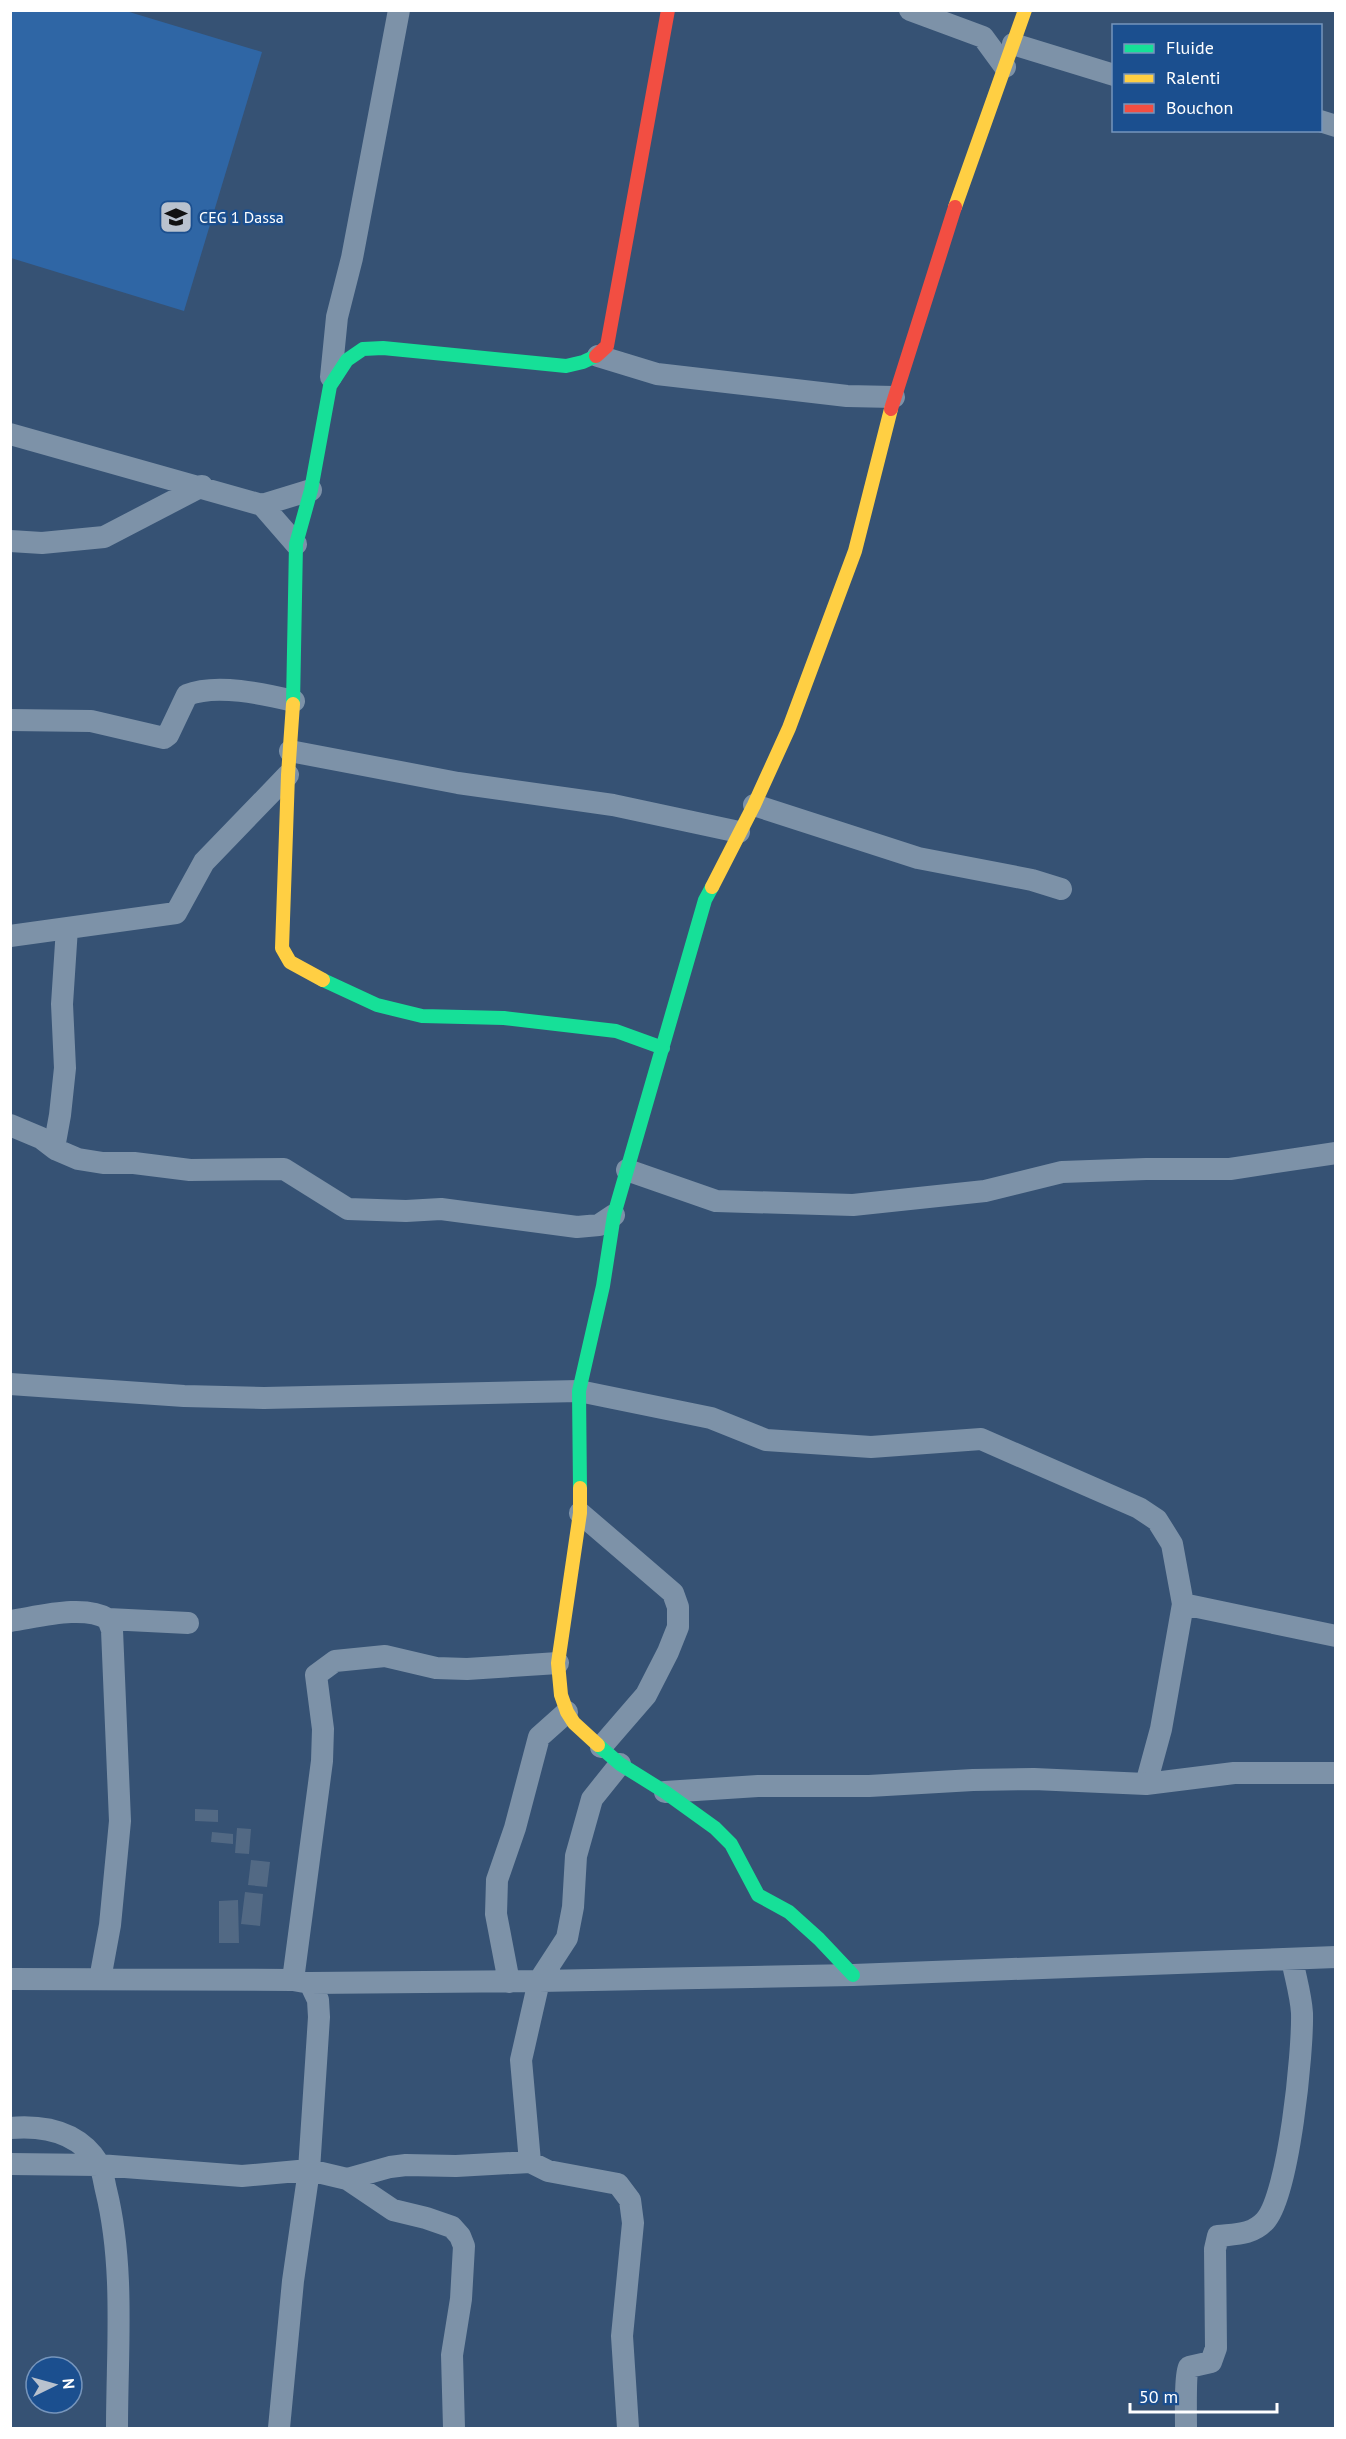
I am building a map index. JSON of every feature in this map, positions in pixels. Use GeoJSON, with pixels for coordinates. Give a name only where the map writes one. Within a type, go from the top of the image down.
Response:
{"type":"FeatureCollection","features":[{"type":"Feature","properties":{"kind":"street"},"geometry":{"type":"LineString","coordinates":[[399,10],[352,258],[337,317],[330,386],[311,490],[296,544],[294,701],[288,775],[282,948],[290,962],[300,969],[376,1005],[422,1016],[504,1018],[616,1031],[663,1048]]}},
{"type":"Feature","properties":{"kind":"street"},"geometry":{"type":"LineString","coordinates":[[330,386],[347,360],[363,349],[383,348],[566,366],[584,363],[598,356],[607,346],[668,10]]}},
{"type":"Feature","properties":{"kind":"street"},"geometry":{"type":"LineString","coordinates":[[910,10],[983,37],[1005,68]]}},
{"type":"Feature","properties":{"kind":"street"},"geometry":{"type":"LineString","coordinates":[[983,37],[1024,14]]}},
{"type":"Feature","properties":{"kind":"street"},"geometry":{"type":"LineString","coordinates":[[853,1975],[819,1939],[789,1912],[758,1895],[731,1845],[715,1828],[665,1792],[620,1764],[574,1723],[567,1712],[561,1695],[558,1663],[580,1513],[579,1391],[603,1286],[614,1215],[705,900],[754,805],[789,728],[855,551],[894,397],[937,259],[1024,14]]}},
{"type":"Feature","properties":{"kind":"street"},"geometry":{"type":"LineString","coordinates":[[1013,44],[1112,75]]}},
{"type":"Feature","properties":{"kind":"street"},"geometry":{"type":"LineString","coordinates":[[598,356],[657,374],[847,396],[894,397]]}},
{"type":"Feature","properties":{"kind":"street"},"geometry":{"type":"LineString","coordinates":[[10,434],[202,486],[262,505],[296,544]]}},
{"type":"Feature","properties":{"kind":"street"},"geometry":{"type":"LineString","coordinates":[[10,541],[42,543],[104,537],[202,486]]}},
{"type":"Feature","properties":{"kind":"street"},"geometry":{"type":"LineString","coordinates":[[262,505],[311,490]]}},
{"type":"Feature","properties":{"kind":"street"},"geometry":{"type":"LineString","coordinates":[[10,720],[91,721],[164,738],[168,735],[187,695],[196,691],[251,691],[294,701]]}},
{"type":"Feature","properties":{"kind":"street"},"geometry":{"type":"LineString","coordinates":[[290,751],[458,783],[613,805],[740,832]]}},
{"type":"Feature","properties":{"kind":"street"},"geometry":{"type":"LineString","coordinates":[[10,936],[176,913],[204,862],[288,775]]}},
{"type":"Feature","properties":{"kind":"street"},"geometry":{"type":"LineString","coordinates":[[754,805],[918,858],[1032,880],[1062,889]]}},
{"type":"Feature","properties":{"kind":"street"},"geometry":{"type":"LineString","coordinates":[[54,1148],[65,1068],[62,1004],[67,960],[67,928]]}},
{"type":"Feature","properties":{"kind":"street"},"geometry":{"type":"LineString","coordinates":[[10,1125],[41,1138],[54,1148],[78,1159],[190,1170],[284,1169],[348,1209],[406,1211],[441,1209],[577,1227],[599,1225],[614,1215]]}},
{"type":"Feature","properties":{"kind":"street"},"geometry":{"type":"LineString","coordinates":[[627,1170],[716,1201],[853,1205],[985,1191],[1062,1172],[1146,1168],[1230,1169],[1335,1153]]}},
{"type":"Feature","properties":{"kind":"street"},"geometry":{"type":"LineString","coordinates":[[10,1384],[184,1396],[264,1398],[579,1391],[711,1418],[766,1440],[871,1447],[981,1439],[1139,1508],[1157,1520],[1172,1544],[1183,1604],[1161,1729],[1146,1784]]}},
{"type":"Feature","properties":{"kind":"street"},"geometry":{"type":"LineString","coordinates":[[580,1513],[673,1593],[678,1607],[678,1628],[646,1695],[601,1747]]}},
{"type":"Feature","properties":{"kind":"street"},"geometry":{"type":"LineString","coordinates":[[1183,1604],[1335,1636]]}},
{"type":"Feature","properties":{"kind":"street"},"geometry":{"type":"LineString","coordinates":[[10,1621],[86,1611],[99,1613],[108,1619],[188,1623]]}},
{"type":"Feature","properties":{"kind":"street"},"geometry":{"type":"LineString","coordinates":[[100,1978],[110,1925],[120,1821],[111,1630],[108,1619]]}},
{"type":"Feature","properties":{"kind":"street"},"geometry":{"type":"LineString","coordinates":[[279,2428],[293,2281],[309,2170],[320,2017],[318,2000],[301,1981],[322,1761],[323,1729],[316,1675],[335,1661],[385,1656],[446,1668],[467,1669],[558,1663]]}},
{"type":"Feature","properties":{"kind":"street"},"geometry":{"type":"LineString","coordinates":[[508,1982],[496,1914],[497,1880],[515,1828],[539,1737],[567,1712]]}},
{"type":"Feature","properties":{"kind":"street"},"geometry":{"type":"LineString","coordinates":[[531,2162],[521,2060],[539,1981],[567,1938],[573,1907],[576,1856],[592,1799],[620,1764]]}},
{"type":"Feature","properties":{"kind":"street"},"geometry":{"type":"LineString","coordinates":[[665,1792],[758,1786],[869,1786],[973,1780],[1034,1779],[1146,1784],[1234,1773],[1335,1773]]}},
{"type":"Feature","properties":{"kind":"street"},"geometry":{"type":"LineString","coordinates":[[10,1979],[508,1982],[853,1975],[1335,1957]]}},
{"type":"Feature","properties":{"kind":"street"},"geometry":{"type":"LineString","coordinates":[[1186,2428],[1188,2394],[1185,2372],[1189,2367],[1211,2362],[1216,2348],[1215,2249],[1218,2236],[1249,2233],[1266,2220],[1281,2189],[1299,2079],[1302,2012],[1292,1959]]}},
{"type":"Feature","properties":{"kind":"street"},"geometry":{"type":"LineString","coordinates":[[10,2128],[55,2129],[80,2143],[99,2165],[114,2223],[118,2310],[117,2428]]}},
{"type":"Feature","properties":{"kind":"street"},"geometry":{"type":"LineString","coordinates":[[347,2179],[406,2165],[456,2166],[531,2162],[548,2170],[618,2184],[630,2200],[633,2223],[622,2336],[628,2428]]}},
{"type":"Feature","properties":{"kind":"street"},"geometry":{"type":"LineString","coordinates":[[10,2164],[99,2165],[242,2176],[309,2170],[347,2179],[393,2210],[452,2227],[460,2236],[465,2247],[461,2300],[452,2355],[454,2428]]}},
{"type":"Feature","properties":{"kind":"shaded area"},"geometry":{"type":"Polygon","coordinates":[[[10,11],[126,11],[262,52],[184,311],[11,258],[10,11]]]}},
{"type":"Feature","properties":{"kind":"building"},"geometry":{"type":"Polygon","coordinates":[[[195,1809],[218,1810],[218,1822],[195,1821],[195,1809]]]}},
{"type":"Feature","properties":{"kind":"building"},"geometry":{"type":"Polygon","coordinates":[[[237,1828],[251,1829],[249,1854],[235,1853],[237,1828]]]}},
{"type":"Feature","properties":{"kind":"building"},"geometry":{"type":"Polygon","coordinates":[[[212,1832],[233,1834],[233,1844],[211,1842],[212,1832]]]}},
{"type":"Feature","properties":{"kind":"building"},"geometry":{"type":"Polygon","coordinates":[[[251,1860],[270,1862],[267,1887],[248,1885],[251,1860]]]}},
{"type":"Feature","properties":{"kind":"building"},"geometry":{"type":"Polygon","coordinates":[[[245,1892],[263,1894],[260,1926],[241,1924],[245,1892]]]}},
{"type":"Feature","properties":{"kind":"building"},"geometry":{"type":"Polygon","coordinates":[[[238,1900],[239,1943],[219,1943],[219,1901],[238,1900]]]}},
{"type":"Feature","properties":{"kind":"traffic: fast"},"geometry":{"type":"LineString","coordinates":[[293,704],[296,544],[311,490],[330,386],[347,360],[363,349],[383,348],[566,366],[596,356]]}},
{"type":"Feature","properties":{"kind":"traffic: fast"},"geometry":{"type":"LineString","coordinates":[[580,1488],[579,1391],[603,1286],[614,1215],[705,900],[712,887]]}},
{"type":"Feature","properties":{"kind":"traffic: fast"},"geometry":{"type":"LineString","coordinates":[[323,980],[377,1005],[422,1016],[504,1018],[616,1031],[663,1048]]}},
{"type":"Feature","properties":{"kind":"traffic: fast"},"geometry":{"type":"LineString","coordinates":[[598,1745],[620,1764],[665,1792],[715,1828],[731,1844],[758,1895],[789,1912],[819,1939],[853,1975]]}},
{"type":"Feature","properties":{"kind":"traffic: slow"},"geometry":{"type":"LineString","coordinates":[[955,207],[1025,10]]}},
{"type":"Feature","properties":{"kind":"traffic: slow"},"geometry":{"type":"LineString","coordinates":[[712,887],[754,805],[789,728],[855,551],[891,409]]}},
{"type":"Feature","properties":{"kind":"traffic: slow"},"geometry":{"type":"LineString","coordinates":[[293,704],[282,948],[290,962],[323,980]]}},
{"type":"Feature","properties":{"kind":"traffic: slow"},"geometry":{"type":"LineString","coordinates":[[580,1488],[580,1513],[558,1663],[561,1695],[567,1712],[574,1723],[598,1745]]}},
{"type":"Feature","properties":{"kind":"traffic: jam"},"geometry":{"type":"LineString","coordinates":[[596,356],[607,346],[668,10]]}},
{"type":"Feature","properties":{"kind":"traffic: jam"},"geometry":{"type":"LineString","coordinates":[[891,409],[955,207]]}},
{"type":"Feature","properties":{"kind":"place","name":"CEG 1 Dassa"},"geometry":{"type":"Point","coordinates":[176,217]}}]}
